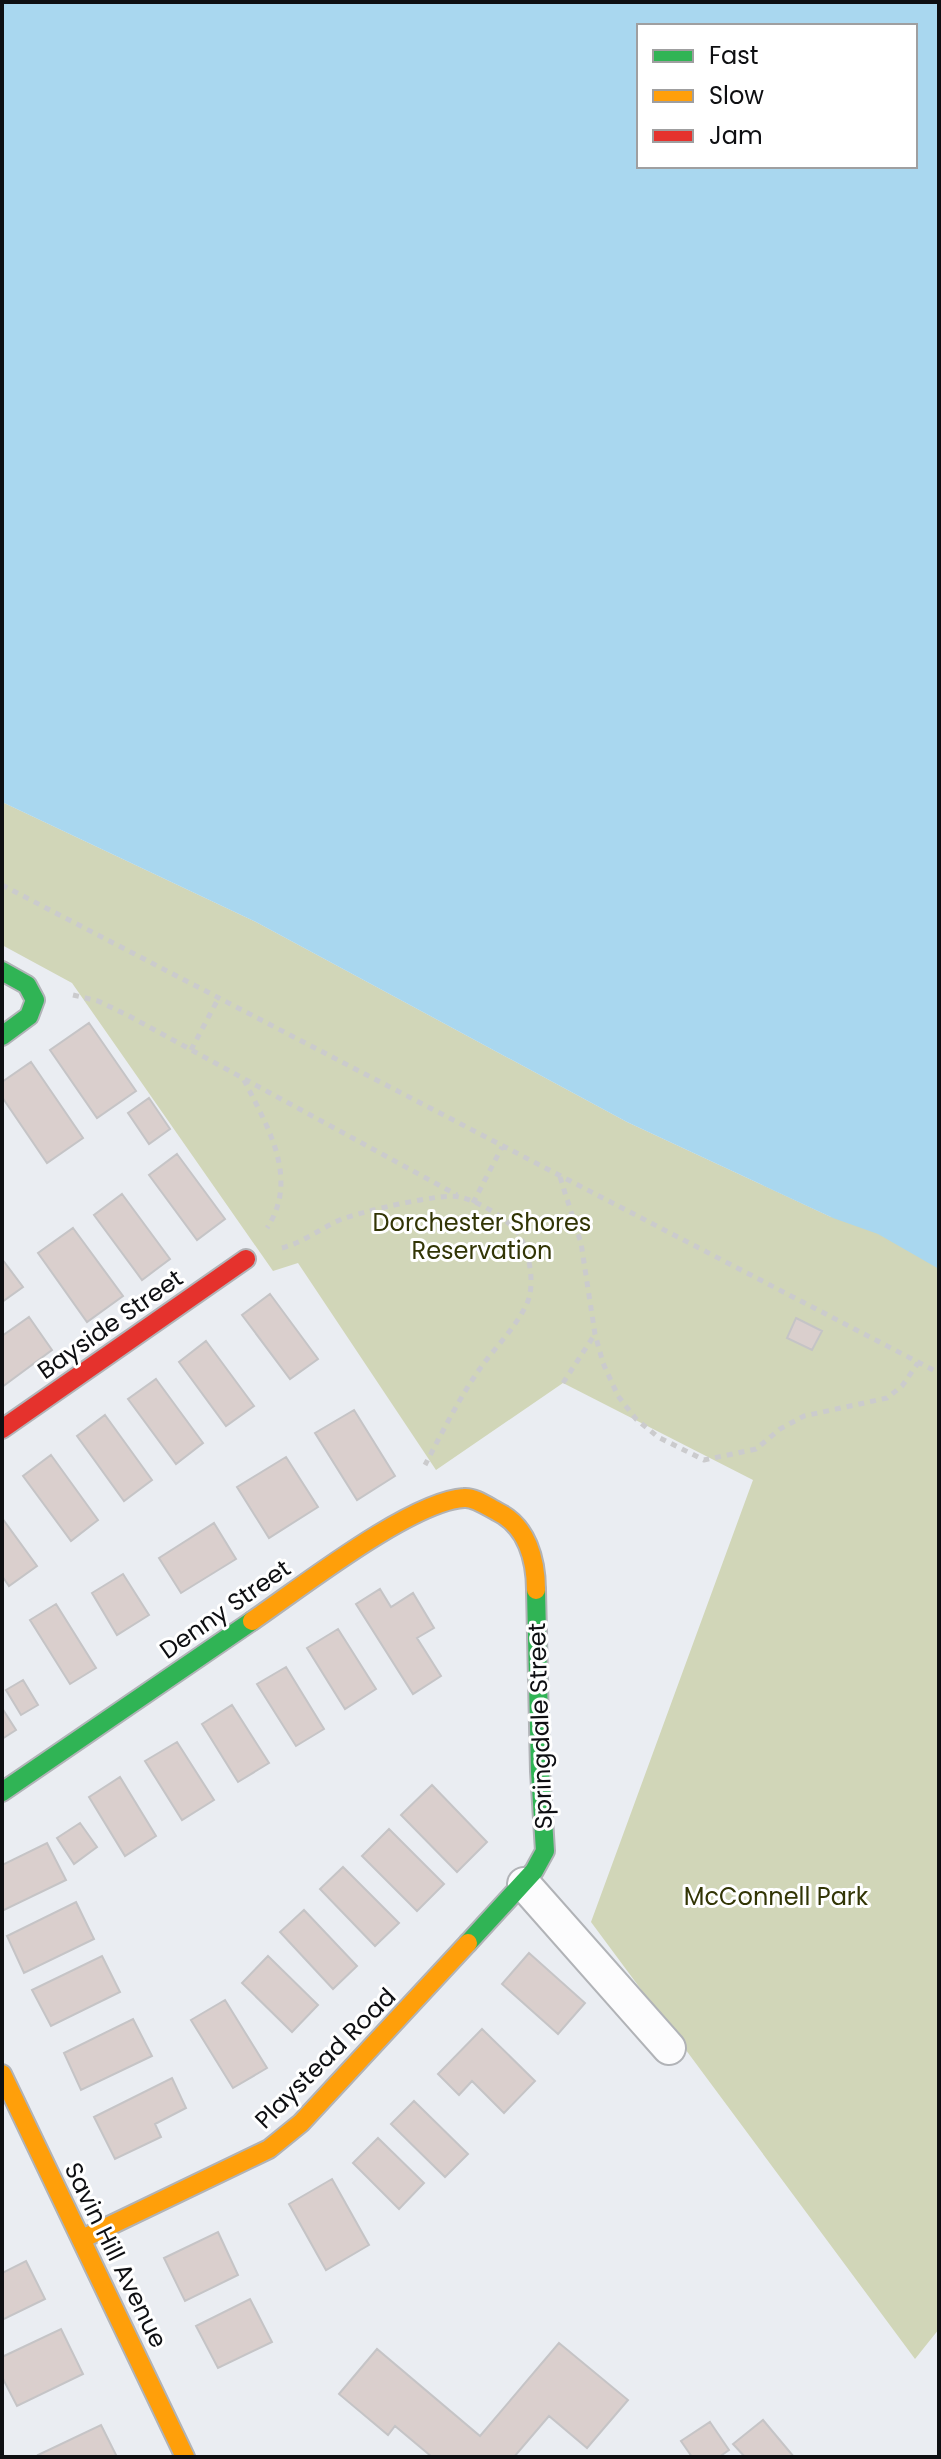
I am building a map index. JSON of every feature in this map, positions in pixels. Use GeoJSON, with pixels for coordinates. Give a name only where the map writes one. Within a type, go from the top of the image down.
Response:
{"type":"FeatureCollection","features":[{"type":"Feature","properties":{"kind":"street"},"geometry":{"type":"LineString","coordinates":[[2,971],[27,985],[35,998],[29,1016],[2,1036]]}},
{"type":"Feature","properties":{"kind":"street","name":"Bayside Street"},"geometry":{"type":"LineString","coordinates":[[2,1429],[246,1259]]}},
{"type":"Feature","properties":{"kind":"street","name":"Denny Street"},"geometry":{"type":"LineString","coordinates":[[2,1792],[325,1570],[406,1519],[444,1501],[468,1497],[487,1506]]}},
{"type":"Feature","properties":{"kind":"street","name":"Springdale Street"},"geometry":{"type":"LineString","coordinates":[[487,1506],[508,1517],[525,1536],[536,1577],[545,1851],[524,1884]]}},
{"type":"Feature","properties":{"kind":"street"},"geometry":{"type":"LineString","coordinates":[[524,1884],[669,2048]]}},
{"type":"Feature","properties":{"kind":"street","name":"Playstead Road"},"geometry":{"type":"LineString","coordinates":[[82,2239],[269,2149],[285,2137],[524,1884]]}},
{"type":"Feature","properties":{"kind":"street","name":"Savin Hill Avenue"},"geometry":{"type":"LineString","coordinates":[[2,2074],[185,2457]]}},
{"type":"Feature","properties":{"kind":"path"},"geometry":{"type":"LineString","coordinates":[[2,885],[939,1373]]}},
{"type":"Feature","properties":{"kind":"path"},"geometry":{"type":"LineString","coordinates":[[35,998],[77,996],[98,1001],[501,1217],[516,1230],[525,1245],[531,1287],[522,1312],[479,1370],[424,1468],[444,1501]]}},
{"type":"Feature","properties":{"kind":"path"},"geometry":{"type":"LineString","coordinates":[[191,1050],[218,999]]}},
{"type":"Feature","properties":{"kind":"path"},"geometry":{"type":"LineString","coordinates":[[244,1080],[272,1134],[280,1166],[280,1195],[270,1223],[246,1259]]}},
{"type":"Feature","properties":{"kind":"path"},"geometry":{"type":"LineString","coordinates":[[473,1203],[502,1147]]}},
{"type":"Feature","properties":{"kind":"path"},"geometry":{"type":"LineString","coordinates":[[560,1177],[581,1243],[595,1334],[603,1363],[618,1396],[636,1419],[658,1437],[704,1460],[756,1449],[780,1429],[804,1416],[887,1398],[902,1386],[918,1363]]}},
{"type":"Feature","properties":{"kind":"path"},"geometry":{"type":"LineString","coordinates":[[246,1259],[293,1245],[329,1225],[356,1215],[458,1196]]}},
{"type":"Feature","properties":{"kind":"path"},"geometry":{"type":"LineString","coordinates":[[563,1383],[595,1334]]}},
{"type":"Feature","properties":{"kind":"green space"},"geometry":{"type":"Polygon","coordinates":[[[2,802],[256,922],[627,1122],[831,1217],[939,1042],[939,2329],[915,2359],[591,1922],[753,1480],[563,1383],[436,1470],[298,1263],[273,1271],[72,983],[2,945],[2,802]]]}},
{"type":"Feature","properties":{"kind":"water"},"geometry":{"type":"Polygon","coordinates":[[[2,2],[939,2],[939,1269],[878,1234],[833,1218],[627,1122],[256,922],[2,802],[2,2]]]}},
{"type":"Feature","properties":{"kind":"building"},"geometry":{"type":"Polygon","coordinates":[[[89,1023],[136,1091],[97,1118],[50,1050],[89,1023]]]}},
{"type":"Feature","properties":{"kind":"building"},"geometry":{"type":"Polygon","coordinates":[[[31,1062],[83,1138],[47,1163],[2,1097],[2,1082],[31,1062]]]}},
{"type":"Feature","properties":{"kind":"building"},"geometry":{"type":"Polygon","coordinates":[[[149,1098],[170,1129],[149,1144],[128,1113],[149,1098]]]}},
{"type":"Feature","properties":{"kind":"building"},"geometry":{"type":"Polygon","coordinates":[[[177,1154],[225,1219],[197,1240],[149,1175],[177,1154]]]}},
{"type":"Feature","properties":{"kind":"building"},"geometry":{"type":"Polygon","coordinates":[[[122,1194],[170,1259],[142,1280],[94,1215],[122,1194]]]}},
{"type":"Feature","properties":{"kind":"building"},"geometry":{"type":"Polygon","coordinates":[[[73,1228],[123,1296],[87,1322],[38,1253],[73,1228]]]}},
{"type":"Feature","properties":{"kind":"building"},"geometry":{"type":"Polygon","coordinates":[[[2,1259],[23,1287],[2,1302],[2,1259]]]}},
{"type":"Feature","properties":{"kind":"building"},"geometry":{"type":"Polygon","coordinates":[[[270,1294],[318,1359],[290,1379],[242,1315],[270,1294]]]}},
{"type":"Feature","properties":{"kind":"building"},"geometry":{"type":"Polygon","coordinates":[[[29,1317],[52,1350],[2,1387],[2,1336],[29,1317]]]}},
{"type":"Feature","properties":{"kind":"building"},"geometry":{"type":"Polygon","coordinates":[[[796,1318],[822,1331],[812,1350],[787,1338],[796,1318]]]}},
{"type":"Feature","properties":{"kind":"building"},"geometry":{"type":"Polygon","coordinates":[[[206,1341],[254,1406],[226,1426],[179,1362],[206,1341]]]}},
{"type":"Feature","properties":{"kind":"building"},"geometry":{"type":"Polygon","coordinates":[[[156,1379],[203,1443],[176,1464],[128,1399],[156,1379]]]}},
{"type":"Feature","properties":{"kind":"building"},"geometry":{"type":"Polygon","coordinates":[[[354,1410],[395,1476],[357,1500],[315,1433],[354,1410]]]}},
{"type":"Feature","properties":{"kind":"building"},"geometry":{"type":"Polygon","coordinates":[[[105,1415],[152,1480],[124,1501],[77,1436],[105,1415]]]}},
{"type":"Feature","properties":{"kind":"building"},"geometry":{"type":"Polygon","coordinates":[[[51,1455],[98,1520],[71,1541],[23,1476],[51,1455]]]}},
{"type":"Feature","properties":{"kind":"building"},"geometry":{"type":"Polygon","coordinates":[[[286,1457],[318,1507],[269,1538],[237,1487],[286,1457]]]}},
{"type":"Feature","properties":{"kind":"building"},"geometry":{"type":"Polygon","coordinates":[[[2,1518],[37,1566],[9,1586],[2,1576],[2,1518]]]}},
{"type":"Feature","properties":{"kind":"building"},"geometry":{"type":"Polygon","coordinates":[[[214,1523],[236,1559],[181,1593],[159,1558],[214,1523]]]}},
{"type":"Feature","properties":{"kind":"building"},"geometry":{"type":"Polygon","coordinates":[[[123,1574],[149,1615],[117,1635],[92,1593],[123,1574]]]}},
{"type":"Feature","properties":{"kind":"building"},"geometry":{"type":"Polygon","coordinates":[[[380,1589],[391,1607],[413,1593],[434,1628],[417,1638],[441,1676],[413,1694],[356,1604],[380,1589]]]}},
{"type":"Feature","properties":{"kind":"building"},"geometry":{"type":"Polygon","coordinates":[[[56,1604],[96,1668],[70,1684],[30,1620],[56,1604]]]}},
{"type":"Feature","properties":{"kind":"building"},"geometry":{"type":"Polygon","coordinates":[[[338,1629],[376,1689],[345,1709],[307,1648],[338,1629]]]}},
{"type":"Feature","properties":{"kind":"building"},"geometry":{"type":"Polygon","coordinates":[[[286,1667],[324,1729],[296,1746],[257,1684],[286,1667]]]}},
{"type":"Feature","properties":{"kind":"building"},"geometry":{"type":"Polygon","coordinates":[[[23,1680],[38,1705],[21,1715],[6,1690],[23,1680]]]}},
{"type":"Feature","properties":{"kind":"building"},"geometry":{"type":"Polygon","coordinates":[[[232,1705],[269,1763],[238,1782],[202,1724],[232,1705]]]}},
{"type":"Feature","properties":{"kind":"building"},"geometry":{"type":"Polygon","coordinates":[[[2,1708],[16,1730],[2,1739],[2,1708]]]}},
{"type":"Feature","properties":{"kind":"building"},"geometry":{"type":"Polygon","coordinates":[[[177,1742],[214,1800],[182,1820],[145,1761],[177,1742]]]}},
{"type":"Feature","properties":{"kind":"building"},"geometry":{"type":"Polygon","coordinates":[[[120,1777],[156,1836],[125,1856],[89,1797],[120,1777]]]}},
{"type":"Feature","properties":{"kind":"building"},"geometry":{"type":"Polygon","coordinates":[[[432,1785],[487,1842],[457,1872],[401,1815],[432,1785]]]}},
{"type":"Feature","properties":{"kind":"building"},"geometry":{"type":"Polygon","coordinates":[[[80,1823],[97,1847],[74,1864],[57,1838],[80,1823]]]}},
{"type":"Feature","properties":{"kind":"building"},"geometry":{"type":"Polygon","coordinates":[[[389,1829],[444,1884],[417,1911],[362,1856],[389,1829]]]}},
{"type":"Feature","properties":{"kind":"building"},"geometry":{"type":"Polygon","coordinates":[[[47,1843],[66,1880],[2,1911],[2,1865],[47,1843]]]}},
{"type":"Feature","properties":{"kind":"building"},"geometry":{"type":"Polygon","coordinates":[[[343,1867],[399,1923],[375,1946],[320,1889],[343,1867]]]}},
{"type":"Feature","properties":{"kind":"building"},"geometry":{"type":"Polygon","coordinates":[[[76,1902],[94,1939],[24,1973],[7,1936],[76,1902]]]}},
{"type":"Feature","properties":{"kind":"building"},"geometry":{"type":"Polygon","coordinates":[[[304,1910],[357,1966],[333,1989],[280,1932],[304,1910]]]}},
{"type":"Feature","properties":{"kind":"building"},"geometry":{"type":"Polygon","coordinates":[[[529,1953],[585,2003],[558,2034],[502,1984],[529,1953]]]}},
{"type":"Feature","properties":{"kind":"building"},"geometry":{"type":"Polygon","coordinates":[[[102,1956],[120,1992],[51,2026],[32,1990],[102,1956]]]}},
{"type":"Feature","properties":{"kind":"building"},"geometry":{"type":"Polygon","coordinates":[[[268,1956],[318,2005],[292,2032],[242,1983],[268,1956]]]}},
{"type":"Feature","properties":{"kind":"building"},"geometry":{"type":"Polygon","coordinates":[[[225,2000],[267,2068],[233,2088],[191,2020],[225,2000]]]}},
{"type":"Feature","properties":{"kind":"building"},"geometry":{"type":"Polygon","coordinates":[[[133,2019],[152,2056],[81,2090],[64,2053],[133,2019]]]}},
{"type":"Feature","properties":{"kind":"building"},"geometry":{"type":"Polygon","coordinates":[[[482,2029],[535,2081],[504,2113],[472,2081],[459,2095],[438,2074],[482,2029]]]}},
{"type":"Feature","properties":{"kind":"building"},"geometry":{"type":"Polygon","coordinates":[[[172,2078],[186,2108],[155,2124],[161,2137],[115,2159],[94,2117],[172,2078]]]}},
{"type":"Feature","properties":{"kind":"building"},"geometry":{"type":"Polygon","coordinates":[[[414,2101],[468,2154],[445,2177],[391,2124],[414,2101]]]}},
{"type":"Feature","properties":{"kind":"building"},"geometry":{"type":"Polygon","coordinates":[[[378,2138],[424,2183],[399,2209],[353,2163],[378,2138]]]}},
{"type":"Feature","properties":{"kind":"building"},"geometry":{"type":"Polygon","coordinates":[[[332,2179],[369,2245],[326,2270],[289,2204],[332,2179]]]}},
{"type":"Feature","properties":{"kind":"building"},"geometry":{"type":"Polygon","coordinates":[[[218,2232],[238,2275],[185,2301],[164,2258],[218,2232]]]}},
{"type":"Feature","properties":{"kind":"building"},"geometry":{"type":"Polygon","coordinates":[[[26,2261],[45,2299],[2,2320],[2,2273],[26,2261]]]}},
{"type":"Feature","properties":{"kind":"building"},"geometry":{"type":"Polygon","coordinates":[[[250,2299],[272,2342],[218,2368],[196,2326],[250,2299]]]}},
{"type":"Feature","properties":{"kind":"building"},"geometry":{"type":"Polygon","coordinates":[[[61,2329],[83,2374],[17,2406],[2,2377],[2,2357],[61,2329]]]}},
{"type":"Feature","properties":{"kind":"building"},"geometry":{"type":"Polygon","coordinates":[[[559,2343],[628,2400],[587,2448],[549,2416],[514,2457],[432,2457],[395,2426],[388,2435],[339,2394],[377,2349],[480,2436],[559,2343]]]}},
{"type":"Feature","properties":{"kind":"building"},"geometry":{"type":"Polygon","coordinates":[[[763,2420],[794,2457],[745,2457],[733,2444],[763,2420]]]}},
{"type":"Feature","properties":{"kind":"building"},"geometry":{"type":"Polygon","coordinates":[[[710,2422],[729,2450],[719,2457],[692,2457],[681,2441],[710,2422]]]}},
{"type":"Feature","properties":{"kind":"building"},"geometry":{"type":"Polygon","coordinates":[[[101,2425],[117,2457],[38,2455],[101,2425]]]}},
{"type":"Feature","properties":{"kind":"traffic: fast"},"geometry":{"type":"LineString","coordinates":[[2,971],[27,985],[35,1000],[29,1016],[2,1036]]}},
{"type":"Feature","properties":{"kind":"traffic: fast"},"geometry":{"type":"LineString","coordinates":[[468,1943],[534,1871],[545,1851],[536,1590]]}},
{"type":"Feature","properties":{"kind":"traffic: fast"},"geometry":{"type":"LineString","coordinates":[[2,1792],[252,1621]]}},
{"type":"Feature","properties":{"kind":"traffic: slow"},"geometry":{"type":"LineString","coordinates":[[252,1621],[386,1530],[415,1514],[464,1498],[481,1503],[516,1526],[532,1556],[536,1590]]}},
{"type":"Feature","properties":{"kind":"traffic: slow"},"geometry":{"type":"LineString","coordinates":[[82,2239],[269,2149],[301,2123],[468,1943]]}},
{"type":"Feature","properties":{"kind":"traffic: slow"},"geometry":{"type":"LineString","coordinates":[[2,2074],[185,2457]]}},
{"type":"Feature","properties":{"kind":"traffic: jam"},"geometry":{"type":"LineString","coordinates":[[2,1429],[246,1259]]}},
{"type":"Feature","properties":{"kind":"park label","name":"Dorchester Shores Reservation"},"geometry":{"type":"Point","coordinates":[482,1236]}},
{"type":"Feature","properties":{"kind":"park label","name":"McConnell Park"},"geometry":{"type":"Point","coordinates":[776,1896]}}]}
